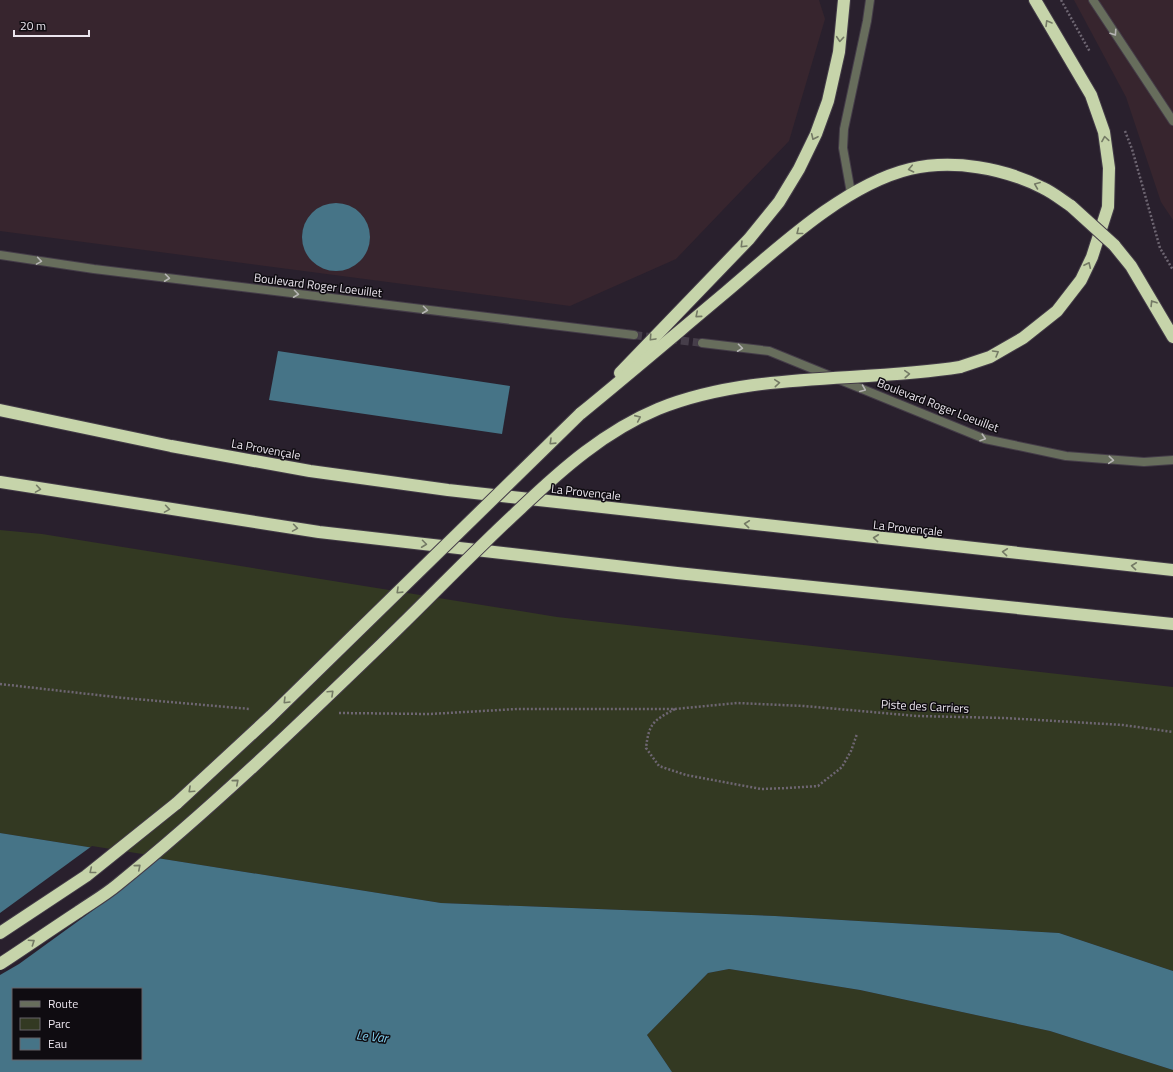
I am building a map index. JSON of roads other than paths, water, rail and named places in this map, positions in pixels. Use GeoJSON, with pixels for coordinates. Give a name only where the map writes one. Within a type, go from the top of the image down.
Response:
{"type":"FeatureCollection","features":[{"type":"Feature","properties":{"kind":"highway"},"geometry":{"type":"LineString","coordinates":[[0,933],[86,876],[177,803],[271,716],[580,414],[672,317],[750,239],[779,202],[799,169],[816,134],[828,101],[839,52],[844,0]]}},
{"type":"Feature","properties":{"kind":"highway"},"geometry":{"type":"LineString","coordinates":[[0,964],[115,887],[242,777],[384,642],[502,525],[553,478],[605,438],[631,421],[692,397],[733,388],[776,382],[918,374],[960,367],[990,357],[1016,342],[1057,311],[1080,280],[1092,257],[1108,207],[1110,168],[1104,132],[1092,94],[1035,0]]}},
{"type":"Feature","properties":{"kind":"highway"},"geometry":{"type":"LineString","coordinates":[[580,414],[772,253],[841,199],[878,179],[911,169],[946,165],[974,166],[1015,177],[1043,188],[1071,206],[1114,245],[1131,266],[1173,336]]}},
{"type":"Feature","properties":{"kind":"highway","name":"La Provençale"},"geometry":{"type":"LineString","coordinates":[[0,410],[156,443],[310,471],[433,488],[1173,570]]}},
{"type":"Feature","properties":{"kind":"highway"},"geometry":{"type":"LineString","coordinates":[[0,482],[319,532],[677,573],[1173,624]]}},
{"type":"Feature","properties":{"kind":"street"},"geometry":{"type":"LineString","coordinates":[[852,193],[843,148],[844,129],[867,21],[870,0]]}},
{"type":"Feature","properties":{"kind":"street"},"geometry":{"type":"LineString","coordinates":[[1093,0],[1173,122]]}},
{"type":"Feature","properties":{"kind":"street","name":"Boulevard Roger Loeuillet"},"geometry":{"type":"LineString","coordinates":[[0,255],[125,273],[634,335]]}},
{"type":"Feature","properties":{"kind":"street","name":"Boulevard Roger Loeuillet"},"geometry":{"type":"LineString","coordinates":[[702,343],[769,351],[984,439],[1066,456],[1144,462],[1173,460]]}},
{"type":"Feature","properties":{"kind":"water"},"geometry":{"type":"Polygon","coordinates":[[[336,203],[349,206],[360,213],[367,224],[370,237],[367,250],[360,261],[349,268],[336,271],[323,268],[312,261],[305,250],[302,237],[305,224],[312,213],[323,206],[336,203]]]}},
{"type":"Feature","properties":{"kind":"water"},"geometry":{"type":"Polygon","coordinates":[[[278,351],[510,386],[502,434],[269,400],[278,351]]]}},
{"type":"Feature","properties":{"kind":"water","name":"Le Var"},"geometry":{"type":"Polygon","coordinates":[[[0,833],[441,903],[775,916],[1059,933],[1173,971],[1173,1070],[1050,1031],[860,990],[729,969],[708,973],[647,1035],[672,1072],[0,1072],[0,833]]]}},
{"type":"Feature","properties":{"kind":"tunnel"},"geometry":{"type":"LineString","coordinates":[[634,335],[657,338]]}},
{"type":"Feature","properties":{"kind":"tunnel"},"geometry":{"type":"LineString","coordinates":[[669,339],[702,343]]}}]}
